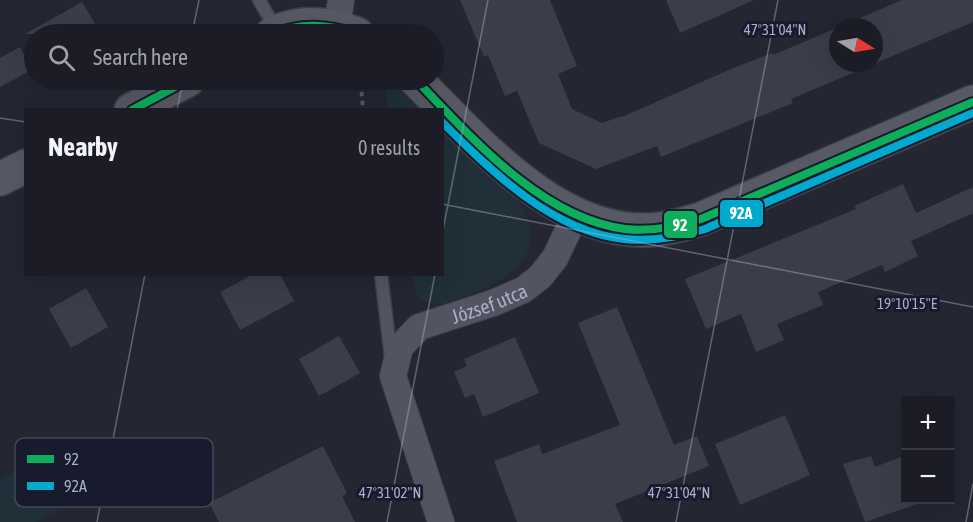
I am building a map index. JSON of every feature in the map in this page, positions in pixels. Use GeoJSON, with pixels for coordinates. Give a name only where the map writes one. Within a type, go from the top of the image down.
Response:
{"type":"FeatureCollection","features":[{"type":"Feature","properties":{"kind":"street"},"geometry":{"type":"LineString","coordinates":[[308,24],[348,24]]}},
{"type":"Feature","properties":{"kind":"street"},"geometry":{"type":"LineString","coordinates":[[135,108],[169,90]]}},
{"type":"Feature","properties":{"kind":"street"},"geometry":{"type":"LineString","coordinates":[[426,90],[479,143],[519,178],[557,206],[622,227],[659,230],[701,219],[973,102]]}},
{"type":"Feature","properties":{"kind":"street"},"geometry":{"type":"LineString","coordinates":[[0,179],[24,167]]}},
{"type":"Feature","properties":{"kind":"street","name":"József utca"},"geometry":{"type":"LineString","coordinates":[[393,376],[400,347],[419,327],[493,303],[523,290],[540,277],[555,258],[576,214]]}},
{"type":"Feature","properties":{"kind":"street"},"geometry":{"type":"LineString","coordinates":[[393,376],[441,522]]}},
{"type":"Feature","properties":{"kind":"lane"},"geometry":{"type":"LineString","coordinates":[[259,0],[271,24]]}},
{"type":"Feature","properties":{"kind":"lane"},"geometry":{"type":"LineString","coordinates":[[381,276],[393,376]]}},
{"type":"Feature","properties":{"kind":"path"},"geometry":{"type":"LineString","coordinates":[[360,90],[363,108]]}},
{"type":"Feature","properties":{"kind":"shaded area"},"geometry":{"type":"Polygon","coordinates":[[[385,90],[405,90],[424,108],[388,108],[385,90]]]}},
{"type":"Feature","properties":{"kind":"shaded area"},"geometry":{"type":"Polygon","coordinates":[[[444,128],[518,199],[529,223],[531,239],[523,260],[496,283],[440,304],[428,302],[416,295],[413,276],[444,276],[444,128]]]}},
{"type":"Feature","properties":{"kind":"shaded area"},"geometry":{"type":"Polygon","coordinates":[[[15,472],[15,507],[64,507],[35,522],[0,522],[0,480],[15,472]]]}},
{"type":"Feature","properties":{"kind":"building"},"geometry":{"type":"Polygon","coordinates":[[[460,0],[550,0],[577,66],[558,74],[572,109],[602,123],[622,117],[731,69],[772,53],[773,55],[829,31],[829,72],[855,72],[791,99],[793,103],[661,157],[657,146],[596,169],[539,143],[517,91],[505,96],[488,55],[484,57],[460,0]]]}},
{"type":"Feature","properties":{"kind":"building"},"geometry":{"type":"Polygon","coordinates":[[[666,0],[754,0],[680,33],[666,0]]]}},
{"type":"Feature","properties":{"kind":"building"},"geometry":{"type":"Polygon","coordinates":[[[902,0],[973,0],[973,22],[883,60],[883,18],[860,18],[902,0]]]}},
{"type":"Feature","properties":{"kind":"building"},"geometry":{"type":"Polygon","coordinates":[[[82,2],[95,24],[43,24],[82,2]]]}},
{"type":"Feature","properties":{"kind":"building"},"geometry":{"type":"Polygon","coordinates":[[[20,47],[24,55],[24,74],[0,87],[0,58],[20,47]]]}},
{"type":"Feature","properties":{"kind":"building"},"geometry":{"type":"Polygon","coordinates":[[[903,184],[916,213],[973,187],[973,213],[911,241],[918,256],[885,272],[882,265],[818,292],[823,305],[777,324],[784,340],[756,352],[741,314],[706,329],[685,279],[856,209],[854,206],[903,184]]]}},
{"type":"Feature","properties":{"kind":"building"},"geometry":{"type":"Polygon","coordinates":[[[250,276],[281,276],[294,301],[240,330],[220,292],[250,276]]]}},
{"type":"Feature","properties":{"kind":"building"},"geometry":{"type":"Polygon","coordinates":[[[86,288],[108,327],[71,348],[49,309],[86,288]]]}},
{"type":"Feature","properties":{"kind":"building"},"geometry":{"type":"Polygon","coordinates":[[[617,307],[674,445],[697,436],[709,466],[615,504],[623,522],[517,522],[494,461],[539,444],[542,454],[620,425],[578,323],[617,307]]]}},
{"type":"Feature","properties":{"kind":"building"},"geometry":{"type":"Polygon","coordinates":[[[339,336],[360,373],[319,396],[299,359],[339,336]]]}},
{"type":"Feature","properties":{"kind":"building"},"geometry":{"type":"Polygon","coordinates":[[[515,337],[539,393],[483,417],[474,394],[465,398],[454,372],[467,366],[464,359],[515,337]]]}},
{"type":"Feature","properties":{"kind":"building"},"geometry":{"type":"Polygon","coordinates":[[[785,415],[810,475],[740,505],[715,444],[785,415]]]}},
{"type":"Feature","properties":{"kind":"building"},"geometry":{"type":"Polygon","coordinates":[[[323,446],[347,493],[342,496],[355,522],[219,522],[211,507],[213,507],[213,501],[323,446]]]}},
{"type":"Feature","properties":{"kind":"building"},"geometry":{"type":"Polygon","coordinates":[[[871,456],[875,467],[901,457],[901,504],[917,504],[865,522],[843,464],[871,456]]]}},
{"type":"Feature","properties":{"kind":"transit line","name":"92"},"geometry":{"type":"LineString","coordinates":[[136,108],[169,90]]}},
{"type":"Feature","properties":{"kind":"transit line","name":"92"},"geometry":{"type":"LineString","coordinates":[[426,90],[443,108]]}},
{"type":"Feature","properties":{"kind":"transit line","name":"92"},"geometry":{"type":"LineString","coordinates":[[444,109],[484,149],[536,192],[594,222],[625,229],[644,230],[701,219],[973,102]]}},
{"type":"Feature","properties":{"kind":"transit line","name":"92A"},"geometry":{"type":"LineString","coordinates":[[444,124],[502,178],[548,212],[572,225],[598,234],[645,240],[705,229],[973,113]]}}]}
